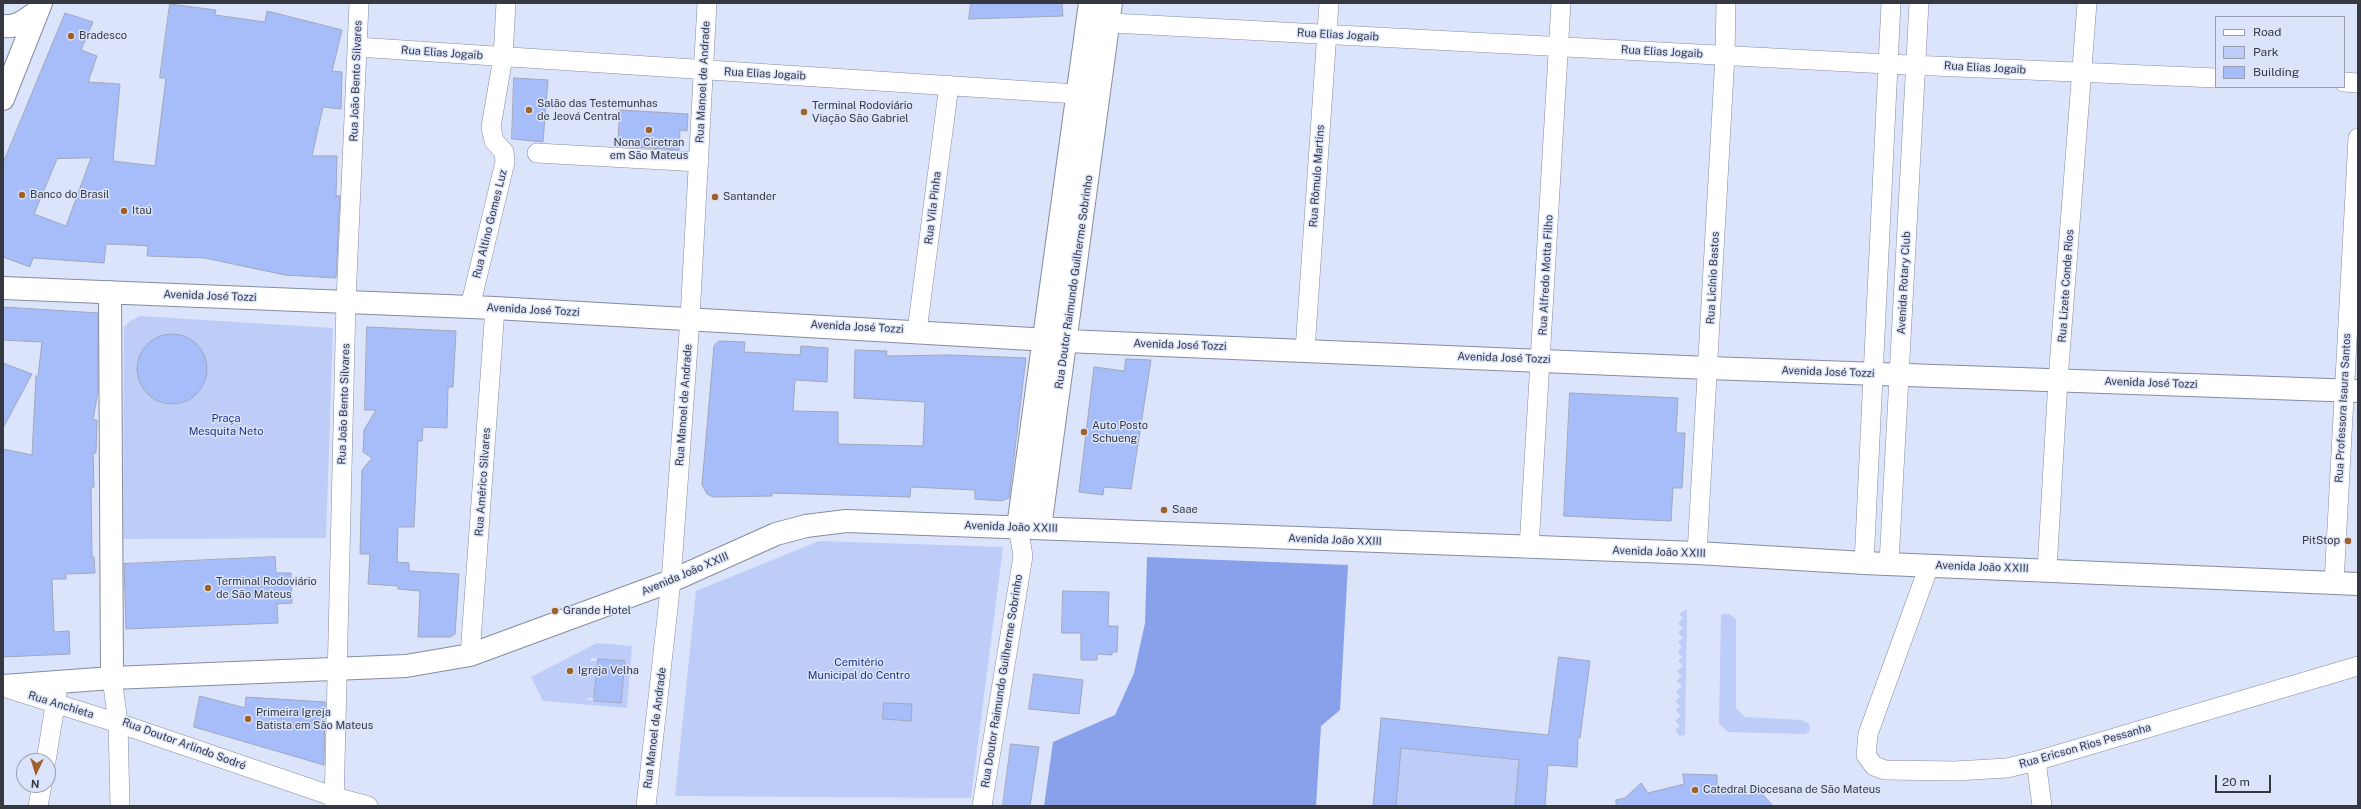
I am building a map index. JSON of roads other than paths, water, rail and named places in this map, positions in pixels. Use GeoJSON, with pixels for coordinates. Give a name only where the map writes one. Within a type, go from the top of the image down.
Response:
{"type":"FeatureCollection","features":[{"type":"Feature","properties":{"kind":"street","name":"Rua João Bento Silvares"},"geometry":{"type":"LineString","coordinates":[[335,802],[346,301],[359,3]]}},
{"type":"Feature","properties":{"kind":"street","name":"Rua Altino Gomes Luz"},"geometry":{"type":"LineString","coordinates":[[470,307],[505,162],[504,152],[492,135],[502,57],[506,3]]}},
{"type":"Feature","properties":{"kind":"street","name":"Rua Manoel de Andrade"},"geometry":{"type":"LineString","coordinates":[[646,806],[671,581],[690,318],[707,3]]}},
{"type":"Feature","properties":{"kind":"street","name":"Rua Rômulo Martins"},"geometry":{"type":"LineString","coordinates":[[1305,350],[1329,3]]}},
{"type":"Feature","properties":{"kind":"street","name":"Rua Alfredo Motta Filho"},"geometry":{"type":"LineString","coordinates":[[1529,548],[1561,3]]}},
{"type":"Feature","properties":{"kind":"street","name":"Rua Licínio Bastos"},"geometry":{"type":"LineString","coordinates":[[1697,553],[1709,368],[1725,55],[1726,3]]}},
{"type":"Feature","properties":{"kind":"street"},"geometry":{"type":"LineString","coordinates":[[1864,563],[1891,3]]}},
{"type":"Feature","properties":{"kind":"street","name":"Avenida Rotary Club"},"geometry":{"type":"LineString","coordinates":[[1889,563],[1919,3]]}},
{"type":"Feature","properties":{"kind":"street","name":"Rua Lizete Conde Rios"},"geometry":{"type":"LineString","coordinates":[[2047,570],[2058,380],[2087,3]]}},
{"type":"Feature","properties":{"kind":"street"},"geometry":{"type":"LineString","coordinates":[[3,26],[10,27],[23,22],[39,7]]}},
{"type":"Feature","properties":{"kind":"street"},"geometry":{"type":"LineString","coordinates":[[3,99],[39,7]]}},
{"type":"Feature","properties":{"kind":"street","name":"Rua Elias Jogaib"},"geometry":{"type":"LineString","coordinates":[[1099,13],[1327,35],[1888,64],[2215,78]]}},
{"type":"Feature","properties":{"kind":"street","name":"Rua Doutor Raimundo Guilherme Sobrinho"},"geometry":{"type":"LineString","coordinates":[[982,806],[1022,556],[1018,528],[1042,340],[1078,93],[1099,13]]}},
{"type":"Feature","properties":{"kind":"street","name":"Rua Doutor Raimundo Guilherme Sobrinho"},"geometry":{"type":"LineString","coordinates":[[1022,556],[1040,528],[1099,96],[1099,13]]}},
{"type":"Feature","properties":{"kind":"street","name":"Rua Elias Jogaib"},"geometry":{"type":"LineString","coordinates":[[357,47],[1078,93],[1099,96]]}},
{"type":"Feature","properties":{"kind":"street"},"geometry":{"type":"LineString","coordinates":[[2345,82],[2358,83]]}},
{"type":"Feature","properties":{"kind":"street","name":"Rua Vila Pinha"},"geometry":{"type":"LineString","coordinates":[[917,331],[949,85]]}},
{"type":"Feature","properties":{"kind":"street","name":"Rua Professora Isaura Santos"},"geometry":{"type":"LineString","coordinates":[[2334,583],[2351,391],[2358,138]]}},
{"type":"Feature","properties":{"kind":"street"},"geometry":{"type":"LineString","coordinates":[[537,153],[699,162]]}},
{"type":"Feature","properties":{"kind":"street"},"geometry":{"type":"LineString","coordinates":[[1881,199],[1908,199]]}},
{"type":"Feature","properties":{"kind":"street","name":"Avenida José Tozzi"},"geometry":{"type":"LineString","coordinates":[[3,288],[495,308],[917,331],[1042,340],[1709,368],[2351,391]]}},
{"type":"Feature","properties":{"kind":"street"},"geometry":{"type":"LineString","coordinates":[[110,292],[112,678]]}},
{"type":"Feature","properties":{"kind":"street","name":"Rua Américo Silvares"},"geometry":{"type":"LineString","coordinates":[[470,655],[495,308]]}},
{"type":"Feature","properties":{"kind":"street"},"geometry":{"type":"LineString","coordinates":[[1031,431],[1053,433]]}},
{"type":"Feature","properties":{"kind":"street","name":"Avenida João XXIII"},"geometry":{"type":"LineString","coordinates":[[337,668],[406,666],[470,655],[671,581],[776,534],[806,526],[846,521],[1529,548],[1697,553],[1864,563],[2358,584]]}},
{"type":"Feature","properties":{"kind":"street","name":"Rua Ericson Rios Pessanha"},"geometry":{"type":"LineString","coordinates":[[1929,566],[1868,734],[1866,755],[1874,766],[1885,770],[1955,771],[2007,768],[2036,762],[2358,666]]}},
{"type":"Feature","properties":{"kind":"street"},"geometry":{"type":"LineString","coordinates":[[3,686],[112,678],[337,668]]}},
{"type":"Feature","properties":{"kind":"street","name":"Rua Doutor Arlindo Sodré"},"geometry":{"type":"LineString","coordinates":[[112,678],[118,723],[335,802],[368,806]]}},
{"type":"Feature","properties":{"kind":"street"},"geometry":{"type":"LineString","coordinates":[[47,753],[59,682]]}},
{"type":"Feature","properties":{"kind":"street","name":"Rua Anchieta"},"geometry":{"type":"LineString","coordinates":[[3,686],[56,705],[118,723]]}},
{"type":"Feature","properties":{"kind":"street"},"geometry":{"type":"LineString","coordinates":[[118,723],[120,806]]}},
{"type":"Feature","properties":{"kind":"street"},"geometry":{"type":"LineString","coordinates":[[2036,762],[2042,806]]}},
{"type":"Feature","properties":{"kind":"street"},"geometry":{"type":"LineString","coordinates":[[38,806],[40,793]]}},
{"type":"Feature","properties":{"kind":"place","name":"Bradesco"},"geometry":{"type":"Point","coordinates":[71,36]}},
{"type":"Feature","properties":{"kind":"place","name":"Salão das Testemunhas de Jeová Central"},"geometry":{"type":"Point","coordinates":[529,110]}},
{"type":"Feature","properties":{"kind":"place","name":"Terminal Rodoviário Viação São Gabriel"},"geometry":{"type":"Point","coordinates":[804,112]}},
{"type":"Feature","properties":{"kind":"place","name":"Nona Ciretran em São Mateus"},"geometry":{"type":"Point","coordinates":[649,130]}},
{"type":"Feature","properties":{"kind":"place","name":"Banco do Brasil"},"geometry":{"type":"Point","coordinates":[22,195]}},
{"type":"Feature","properties":{"kind":"place","name":"Santander"},"geometry":{"type":"Point","coordinates":[715,197]}},
{"type":"Feature","properties":{"kind":"place","name":"Itaú"},"geometry":{"type":"Point","coordinates":[124,211]}},
{"type":"Feature","properties":{"kind":"place","name":"Auto Posto Schueng"},"geometry":{"type":"Point","coordinates":[1084,432]}},
{"type":"Feature","properties":{"kind":"place","name":"Saae"},"geometry":{"type":"Point","coordinates":[1164,510]}},
{"type":"Feature","properties":{"kind":"place","name":"PitStop"},"geometry":{"type":"Point","coordinates":[2348,541]}},
{"type":"Feature","properties":{"kind":"place","name":"Terminal Rodoviário de São Mateus"},"geometry":{"type":"Point","coordinates":[208,588]}},
{"type":"Feature","properties":{"kind":"place","name":"Grande Hotel"},"geometry":{"type":"Point","coordinates":[555,611]}},
{"type":"Feature","properties":{"kind":"place","name":"Igreja Velha"},"geometry":{"type":"Point","coordinates":[570,671]}},
{"type":"Feature","properties":{"kind":"place","name":"Primeira Igreja Batista em São Mateus"},"geometry":{"type":"Point","coordinates":[248,719]}},
{"type":"Feature","properties":{"kind":"place","name":"Catedral Diocesana de São Mateus"},"geometry":{"type":"Point","coordinates":[1695,790]}},
{"type":"Feature","properties":{"kind":"park label","name":"Praça Mesquita Neto"},"geometry":{"type":"Point","coordinates":[226,425]}},
{"type":"Feature","properties":{"kind":"park label","name":"Cemitério Municipal do Centro"},"geometry":{"type":"Point","coordinates":[859,669]}}]}
